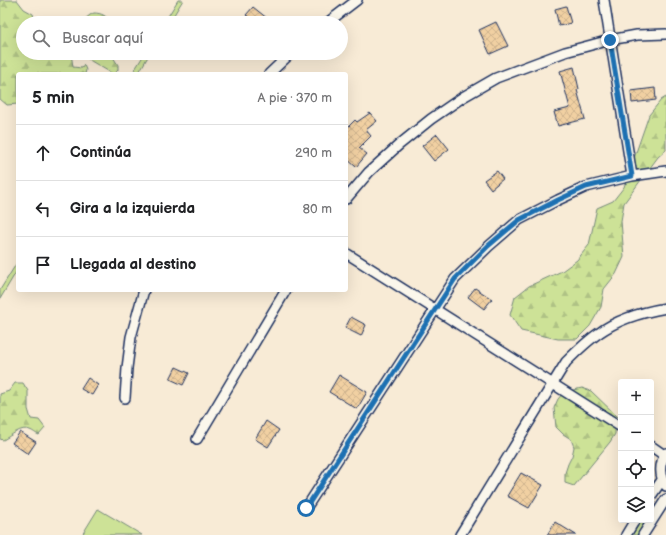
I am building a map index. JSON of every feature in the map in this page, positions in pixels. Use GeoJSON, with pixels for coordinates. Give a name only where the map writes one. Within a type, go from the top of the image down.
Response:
{"type":"FeatureCollection","features":[{"type":"Feature","properties":{"kind":"street"},"geometry":{"type":"LineString","coordinates":[[336,16],[357,0]]}},
{"type":"Feature","properties":{"kind":"street"},"geometry":{"type":"LineString","coordinates":[[604,0],[632,176]]}},
{"type":"Feature","properties":{"kind":"street"},"geometry":{"type":"LineString","coordinates":[[348,198],[369,172],[400,144],[431,119],[463,97],[496,78],[565,52],[610,40],[637,35],[666,34]]}},
{"type":"Feature","properties":{"kind":"street"},"geometry":{"type":"LineString","coordinates":[[271,72],[284,60]]}},
{"type":"Feature","properties":{"kind":"street"},"geometry":{"type":"LineString","coordinates":[[306,508],[455,279],[488,246],[519,220],[586,187],[632,176],[666,171]]}},
{"type":"Feature","properties":{"kind":"street"},"geometry":{"type":"LineString","coordinates":[[348,254],[618,425]]}},
{"type":"Feature","properties":{"kind":"street"},"geometry":{"type":"LineString","coordinates":[[125,398],[131,338],[143,292]]}},
{"type":"Feature","properties":{"kind":"street"},"geometry":{"type":"LineString","coordinates":[[196,439],[285,292]]}},
{"type":"Feature","properties":{"kind":"street"},"geometry":{"type":"LineString","coordinates":[[460,535],[566,362],[599,332],[617,322],[640,314],[666,308]]}},
{"type":"Feature","properties":{"kind":"street"},"geometry":{"type":"LineString","coordinates":[[654,448],[665,454],[661,463],[660,472],[664,483],[654,493]]}},
{"type":"Feature","properties":{"kind":"street"},"geometry":{"type":"LineString","coordinates":[[643,535],[666,499]]}},
{"type":"Feature","properties":{"kind":"street"},"geometry":{"type":"LineString","coordinates":[[626,535],[633,523]]}},
{"type":"Feature","properties":{"kind":"green space"},"geometry":{"type":"Polygon","coordinates":[[[0,0],[17,0],[24,9],[33,14],[34,16],[16,16],[16,60],[72,60],[73,67],[82,68],[84,65],[86,70],[86,72],[16,72],[16,104],[7,105],[0,99],[0,0]]]}},
{"type":"Feature","properties":{"kind":"green space"},"geometry":{"type":"Polygon","coordinates":[[[178,0],[183,0],[173,16],[168,16],[178,0]]]}},
{"type":"Feature","properties":{"kind":"green space"},"geometry":{"type":"Polygon","coordinates":[[[94,13],[105,16],[89,16],[94,13]]]}},
{"type":"Feature","properties":{"kind":"green space"},"geometry":{"type":"Polygon","coordinates":[[[89,60],[115,60],[118,65],[118,70],[116,72],[110,72],[89,60]]]}},
{"type":"Feature","properties":{"kind":"green space"},"geometry":{"type":"Polygon","coordinates":[[[141,60],[146,60],[139,72],[133,72],[141,60]]]}},
{"type":"Feature","properties":{"kind":"green space"},"geometry":{"type":"Polygon","coordinates":[[[666,97],[666,150],[658,157],[624,203],[621,221],[624,257],[616,274],[604,289],[601,307],[590,326],[577,339],[558,339],[521,331],[510,315],[515,297],[529,286],[562,271],[577,260],[589,245],[597,208],[613,201],[624,187],[649,115],[661,100],[666,97]]]}},
{"type":"Feature","properties":{"kind":"green space"},"geometry":{"type":"Polygon","coordinates":[[[16,264],[16,272],[0,299],[0,290],[16,264]]]}},
{"type":"Feature","properties":{"kind":"green space"},"geometry":{"type":"Polygon","coordinates":[[[15,383],[23,383],[28,391],[28,409],[31,419],[39,420],[45,428],[39,435],[30,430],[23,429],[3,440],[0,439],[0,394],[9,391],[15,383]]]}},
{"type":"Feature","properties":{"kind":"green space"},"geometry":{"type":"Polygon","coordinates":[[[582,388],[591,391],[618,417],[616,416],[615,434],[610,442],[574,486],[565,483],[565,473],[574,447],[571,439],[556,427],[554,408],[558,399],[564,392],[582,388]]]}},
{"type":"Feature","properties":{"kind":"green space"},"geometry":{"type":"Polygon","coordinates":[[[98,509],[142,535],[82,535],[98,509]]]}},
{"type":"Feature","properties":{"kind":"green space"},"geometry":{"type":"Polygon","coordinates":[[[640,523],[645,523],[637,535],[632,535],[640,523]]]}},
{"type":"Feature","properties":{"kind":"building"},"geometry":{"type":"Polygon","coordinates":[[[566,6],[571,23],[559,26],[555,9],[566,6]]]}},
{"type":"Feature","properties":{"kind":"building"},"geometry":{"type":"Polygon","coordinates":[[[253,7],[264,16],[247,16],[246,15],[253,7]]]}},
{"type":"Feature","properties":{"kind":"building"},"geometry":{"type":"Polygon","coordinates":[[[496,22],[508,46],[490,54],[479,30],[496,22]]]}},
{"type":"Feature","properties":{"kind":"building"},"geometry":{"type":"Polygon","coordinates":[[[574,67],[579,89],[577,90],[585,119],[558,126],[554,112],[570,108],[560,71],[574,67]]]}},
{"type":"Feature","properties":{"kind":"building"},"geometry":{"type":"Polygon","coordinates":[[[655,88],[656,100],[632,103],[631,91],[655,88]]]}},
{"type":"Feature","properties":{"kind":"building"},"geometry":{"type":"Polygon","coordinates":[[[370,113],[377,121],[366,130],[371,136],[359,148],[367,154],[356,167],[348,160],[348,127],[355,120],[357,122],[370,113]]]}},
{"type":"Feature","properties":{"kind":"building"},"geometry":{"type":"Polygon","coordinates":[[[437,134],[449,149],[434,161],[422,146],[437,134]]]}},
{"type":"Feature","properties":{"kind":"building"},"geometry":{"type":"Polygon","coordinates":[[[497,171],[503,179],[491,189],[484,180],[497,171]]]}},
{"type":"Feature","properties":{"kind":"building"},"geometry":{"type":"Polygon","coordinates":[[[475,288],[492,299],[484,309],[468,297],[475,288]]]}},
{"type":"Feature","properties":{"kind":"building"},"geometry":{"type":"Polygon","coordinates":[[[351,317],[366,325],[361,336],[345,328],[351,317]]]}},
{"type":"Feature","properties":{"kind":"building"},"geometry":{"type":"Polygon","coordinates":[[[176,367],[189,373],[183,385],[170,379],[176,367]]]}},
{"type":"Feature","properties":{"kind":"building"},"geometry":{"type":"Polygon","coordinates":[[[339,375],[367,392],[357,409],[329,392],[339,375]]]}},
{"type":"Feature","properties":{"kind":"building"},"geometry":{"type":"Polygon","coordinates":[[[88,378],[98,385],[92,395],[81,389],[88,378]]]}},
{"type":"Feature","properties":{"kind":"building"},"geometry":{"type":"Polygon","coordinates":[[[266,421],[279,430],[268,447],[255,439],[266,421]]]}},
{"type":"Feature","properties":{"kind":"building"},"geometry":{"type":"Polygon","coordinates":[[[20,432],[36,442],[28,454],[12,443],[20,432]]]}},
{"type":"Feature","properties":{"kind":"building"},"geometry":{"type":"Polygon","coordinates":[[[521,473],[543,485],[529,508],[507,496],[521,473]]]}},
{"type":"Feature","properties":{"kind":"building"},"geometry":{"type":"Polygon","coordinates":[[[555,522],[576,535],[547,535],[555,522]]]}},
{"type":"Feature","properties":{"kind":"route"},"geometry":{"type":"LineString","coordinates":[[306,508],[455,279],[488,246],[519,220],[586,187],[632,176],[610,40]]}}]}
